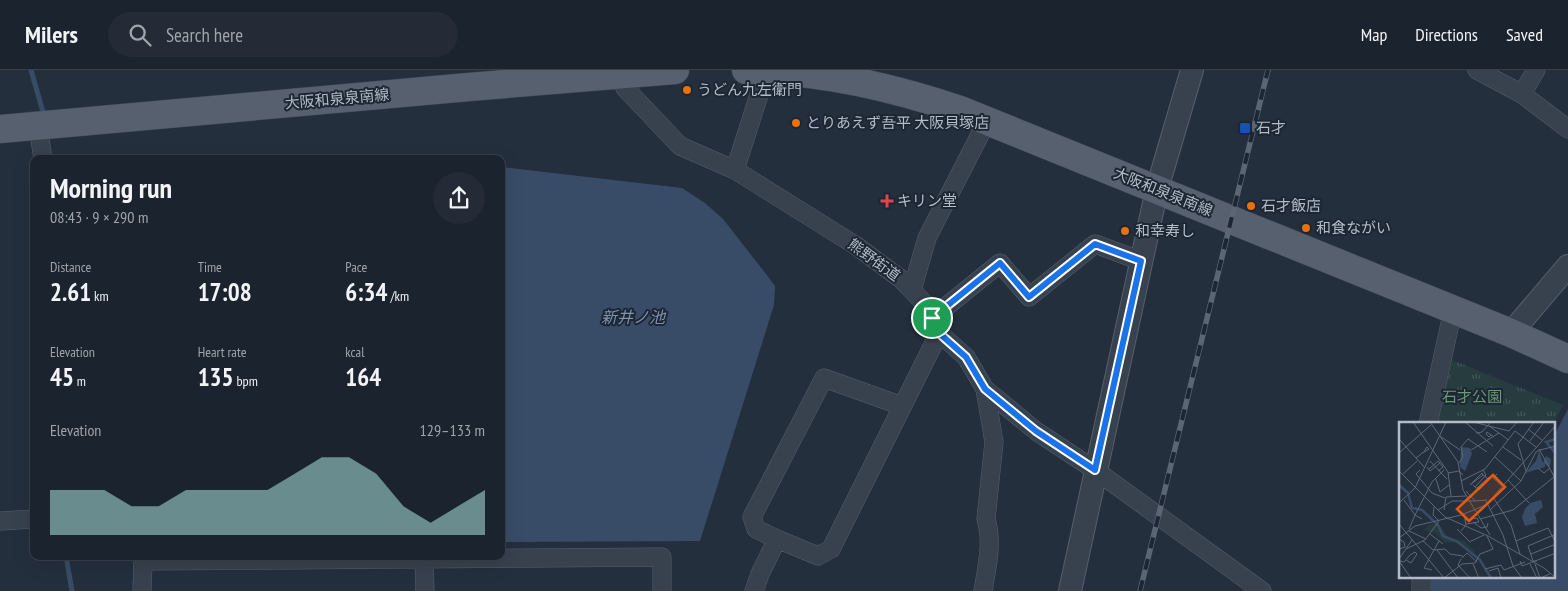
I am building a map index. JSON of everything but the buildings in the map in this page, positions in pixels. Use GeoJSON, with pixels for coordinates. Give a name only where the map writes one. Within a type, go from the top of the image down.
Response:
{"type":"FeatureCollection","features":[{"type":"Feature","properties":{"kind":"main road","name":"大阪和泉泉南線"},"geometry":{"type":"LineString","coordinates":[[0,129],[469,78],[619,75],[675,70]]}},
{"type":"Feature","properties":{"kind":"main road","name":"大阪和泉泉南線"},"geometry":{"type":"LineString","coordinates":[[746,70],[817,75],[886,89],[942,104],[1511,333],[1568,359]]}},
{"type":"Feature","properties":{"kind":"street"},"geometry":{"type":"LineString","coordinates":[[735,170],[767,70]]}},
{"type":"Feature","properties":{"kind":"street"},"geometry":{"type":"LineString","coordinates":[[1070,591],[1157,190],[1192,70]]}},
{"type":"Feature","properties":{"kind":"street"},"geometry":{"type":"LineString","coordinates":[[1477,70],[1522,94],[1568,129]]}},
{"type":"Feature","properties":{"kind":"street"},"geometry":{"type":"LineString","coordinates":[[1522,94],[1536,70]]}},
{"type":"Feature","properties":{"kind":"street","name":"熊野街道"},"geometry":{"type":"LineString","coordinates":[[619,75],[625,88],[680,146],[735,170],[855,245],[901,279],[927,306],[936,325],[966,357],[985,389],[994,442],[986,519],[990,530],[986,589]]}},
{"type":"Feature","properties":{"kind":"street"},"geometry":{"type":"LineString","coordinates":[[912,290],[927,238],[987,121]]}},
{"type":"Feature","properties":{"kind":"street"},"geometry":{"type":"LineString","coordinates":[[38,126],[42,155]]}},
{"type":"Feature","properties":{"kind":"street"},"geometry":{"type":"LineString","coordinates":[[902,406],[824,378],[752,516],[756,529],[818,556],[831,549],[902,406],[936,325],[1000,263],[1029,297],[1095,244],[1141,261]]}},
{"type":"Feature","properties":{"kind":"street"},"geometry":{"type":"LineString","coordinates":[[1511,333],[1568,266]]}},
{"type":"Feature","properties":{"kind":"street"},"geometry":{"type":"LineString","coordinates":[[1428,422],[1453,310]]}},
{"type":"Feature","properties":{"kind":"street"},"geometry":{"type":"LineString","coordinates":[[985,389],[1036,431],[1095,470],[1262,591]]}},
{"type":"Feature","properties":{"kind":"street"},"geometry":{"type":"LineString","coordinates":[[0,521],[30,519]]}},
{"type":"Feature","properties":{"kind":"street"},"geometry":{"type":"LineString","coordinates":[[754,591],[777,539]]}},
{"type":"Feature","properties":{"kind":"street"},"geometry":{"type":"LineString","coordinates":[[505,558],[662,557],[662,591]]}},
{"type":"Feature","properties":{"kind":"street"},"geometry":{"type":"LineString","coordinates":[[142,591],[143,561],[284,560]]}},
{"type":"Feature","properties":{"kind":"street"},"geometry":{"type":"LineString","coordinates":[[424,560],[425,591]]}},
{"type":"Feature","properties":{"kind":"street"},"geometry":{"type":"LineString","coordinates":[[1421,578],[1421,591]]}},
{"type":"Feature","properties":{"kind":"green space","name":"石才公園"},"geometry":{"type":"Polygon","coordinates":[[[1452,360],[1563,405],[1554,422],[1436,422],[1452,360]]]}},
{"type":"Feature","properties":{"kind":"water","name":"新井ノ池"},"geometry":{"type":"Polygon","coordinates":[[[505,167],[682,188],[705,203],[723,219],[775,286],[774,305],[700,541],[505,542],[505,167]]]}},
{"type":"Feature","properties":{"kind":"water"},"geometry":{"type":"Polygon","coordinates":[[[1568,409],[1568,591],[1431,591],[1431,578],[1556,578],[1556,432],[1568,409]]]}},
{"type":"Feature","properties":{"kind":"waterway"},"geometry":{"type":"LineString","coordinates":[[31,70],[43,112]]}},
{"type":"Feature","properties":{"kind":"waterway"},"geometry":{"type":"LineString","coordinates":[[67,560],[72,591]]}},
{"type":"Feature","properties":{"kind":"railway"},"geometry":{"type":"LineString","coordinates":[[1140,591],[1268,70]]}},
{"type":"Feature","properties":{"kind":"place","name":"うどん九左衛門"},"geometry":{"type":"Point","coordinates":[687,90]}},
{"type":"Feature","properties":{"kind":"place","name":"とりあえず吾平 大阪貝塚店"},"geometry":{"type":"Point","coordinates":[796,123]}},
{"type":"Feature","properties":{"kind":"place","name":"石才"},"geometry":{"type":"Point","coordinates":[1245,128]}},
{"type":"Feature","properties":{"kind":"place","name":"キリン堂"},"geometry":{"type":"Point","coordinates":[887,201]}},
{"type":"Feature","properties":{"kind":"place","name":"石才飯店"},"geometry":{"type":"Point","coordinates":[1251,206]}},
{"type":"Feature","properties":{"kind":"place","name":"和食ながい"},"geometry":{"type":"Point","coordinates":[1306,228]}},
{"type":"Feature","properties":{"kind":"place","name":"和幸寿し"},"geometry":{"type":"Point","coordinates":[1125,231]}},
{"type":"Feature","properties":{"kind":"route"},"geometry":{"type":"LineString","coordinates":[[1095,244],[1141,261],[1095,470],[1036,431],[985,389],[966,357],[939,333],[932,318],[1000,263],[1029,297],[1095,244]]}}]}
